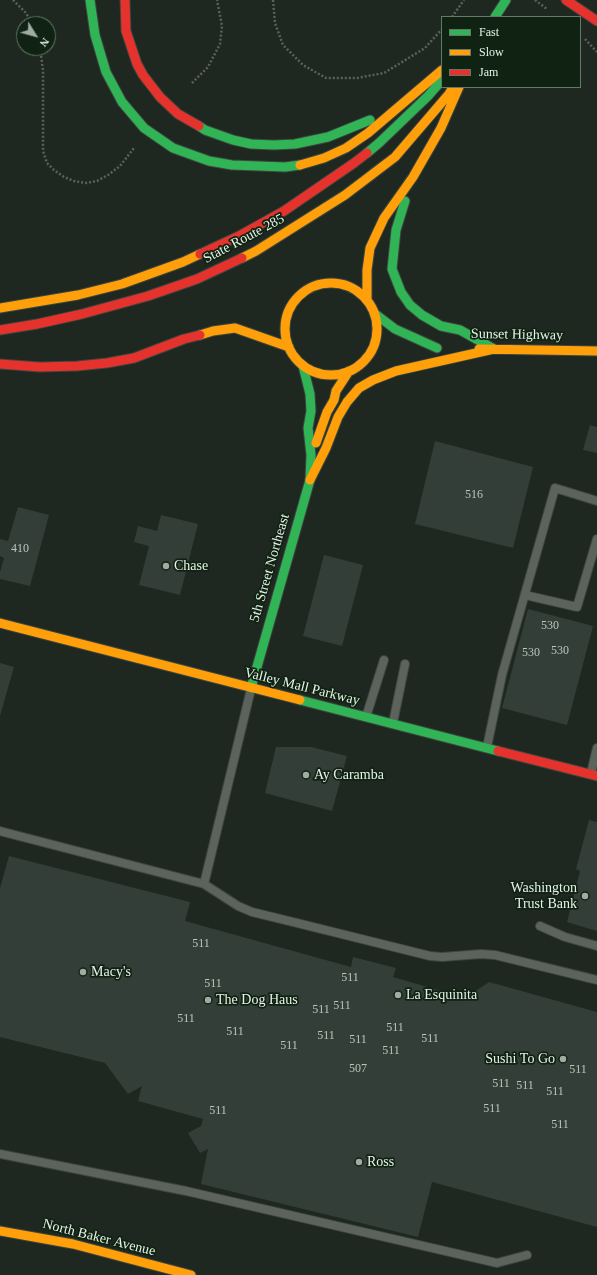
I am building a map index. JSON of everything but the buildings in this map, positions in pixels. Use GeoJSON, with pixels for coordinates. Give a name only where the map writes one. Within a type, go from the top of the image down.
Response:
{"type":"FeatureCollection","features":[{"type":"Feature","properties":{"kind":"main road"},"geometry":{"type":"LineString","coordinates":[[90,0],[95,35],[106,72],[122,102],[144,128],[172,148],[209,161],[232,165],[285,167],[304,165],[324,158],[346,148],[368,133],[441,71]]}},
{"type":"Feature","properties":{"kind":"main road"},"geometry":{"type":"LineString","coordinates":[[125,0],[126,31],[137,64],[160,97],[189,122],[218,135],[245,143],[274,145],[295,144],[344,131],[371,119],[383,111],[441,65]]}},
{"type":"Feature","properties":{"kind":"main road"},"geometry":{"type":"LineString","coordinates":[[496,16],[506,0]]}},
{"type":"Feature","properties":{"kind":"main road"},"geometry":{"type":"LineString","coordinates":[[566,0],[597,21]]}},
{"type":"Feature","properties":{"kind":"main road","name":"State Route 285"},"geometry":{"type":"LineString","coordinates":[[0,308],[78,295],[122,284],[183,262],[239,236],[284,211],[354,163],[379,143],[428,96],[441,81]]}},
{"type":"Feature","properties":{"kind":"main road","name":"State Route 285"},"geometry":{"type":"LineString","coordinates":[[0,330],[82,314],[148,296],[197,279],[256,251],[345,195],[394,156],[449,94],[452,88]]}},
{"type":"Feature","properties":{"kind":"main road"},"geometry":{"type":"LineString","coordinates":[[367,300],[367,270],[370,248],[384,218],[413,177],[441,128],[459,88]]}},
{"type":"Feature","properties":{"kind":"main road"},"geometry":{"type":"LineString","coordinates":[[413,177],[396,230],[392,269],[401,292],[410,305],[422,315],[441,326],[460,330],[494,349]]}},
{"type":"Feature","properties":{"kind":"main road"},"geometry":{"type":"LineString","coordinates":[[323,283],[340,284],[355,290],[367,300],[374,313],[377,330],[374,346],[365,360],[349,371],[325,375],[313,372],[303,366],[294,357],[288,347],[285,331],[287,314],[295,300],[307,289],[323,283]]}},
{"type":"Feature","properties":{"kind":"main road"},"geometry":{"type":"LineString","coordinates":[[374,313],[396,329],[411,337],[440,348],[423,351]]}},
{"type":"Feature","properties":{"kind":"main road"},"geometry":{"type":"LineString","coordinates":[[0,364],[40,367],[77,366],[107,363],[134,358],[184,339],[213,331],[235,328],[288,347]]}},
{"type":"Feature","properties":{"kind":"main road","name":"Sunset Highway"},"geometry":{"type":"LineString","coordinates":[[458,348],[597,351]]}},
{"type":"Feature","properties":{"kind":"main road"},"geometry":{"type":"LineString","coordinates":[[310,480],[326,448],[338,417],[347,402],[359,388],[373,380],[396,371],[494,349]]}},
{"type":"Feature","properties":{"kind":"main road"},"geometry":{"type":"LineString","coordinates":[[365,360],[378,359]]}},
{"type":"Feature","properties":{"kind":"main road","name":"5th Street Northeast"},"geometry":{"type":"LineString","coordinates":[[251,688],[310,480],[311,455],[308,428],[311,411],[310,394],[303,366]]}},
{"type":"Feature","properties":{"kind":"main road","name":"5th Street Northeast"},"geometry":{"type":"LineString","coordinates":[[311,455],[327,412],[334,400],[336,391],[349,371]]}},
{"type":"Feature","properties":{"kind":"main road","name":"Valley Mall Parkway"},"geometry":{"type":"LineString","coordinates":[[0,623],[594,775]]}},
{"type":"Feature","properties":{"kind":"main road","name":"North Baker Avenue"},"geometry":{"type":"LineString","coordinates":[[0,1231],[73,1244],[191,1275]]}},
{"type":"Feature","properties":{"kind":"main road"},"geometry":{"type":"LineString","coordinates":[[126,1270],[128,1259]]}},
{"type":"Feature","properties":{"kind":"lane"},"geometry":{"type":"LineString","coordinates":[[486,748],[502,675],[555,488],[597,501]]}},
{"type":"Feature","properties":{"kind":"lane"},"geometry":{"type":"LineString","coordinates":[[525,595],[577,607],[597,539]]}},
{"type":"Feature","properties":{"kind":"lane"},"geometry":{"type":"LineString","coordinates":[[366,717],[384,660]]}},
{"type":"Feature","properties":{"kind":"lane"},"geometry":{"type":"LineString","coordinates":[[393,724],[405,664]]}},
{"type":"Feature","properties":{"kind":"lane"},"geometry":{"type":"LineString","coordinates":[[204,884],[251,688]]}},
{"type":"Feature","properties":{"kind":"lane"},"geometry":{"type":"LineString","coordinates":[[594,775],[597,748]]}},
{"type":"Feature","properties":{"kind":"lane"},"geometry":{"type":"LineString","coordinates":[[0,831],[204,884],[238,906],[252,912],[427,955],[442,957],[481,954],[495,955],[597,980]]}},
{"type":"Feature","properties":{"kind":"lane"},"geometry":{"type":"LineString","coordinates":[[540,926],[565,937],[597,946]]}},
{"type":"Feature","properties":{"kind":"lane"},"geometry":{"type":"LineString","coordinates":[[0,1154],[186,1191],[497,1263],[527,1255]]}},
{"type":"Feature","properties":{"kind":"path"},"geometry":{"type":"LineString","coordinates":[[13,0],[27,16]]}},
{"type":"Feature","properties":{"kind":"path"},"geometry":{"type":"LineString","coordinates":[[192,84],[208,67],[220,44],[222,26],[217,0]]}},
{"type":"Feature","properties":{"kind":"path"},"geometry":{"type":"LineString","coordinates":[[273,0],[275,23],[283,45],[303,65],[326,78],[357,78],[384,73],[425,48],[441,30]]}},
{"type":"Feature","properties":{"kind":"path"},"geometry":{"type":"LineString","coordinates":[[453,16],[464,0]]}},
{"type":"Feature","properties":{"kind":"path"},"geometry":{"type":"LineString","coordinates":[[583,37],[597,52]]}},
{"type":"Feature","properties":{"kind":"path"},"geometry":{"type":"LineString","coordinates":[[41,56],[43,70],[43,151],[47,163],[54,170],[74,182],[86,183],[97,181],[120,166],[134,148]]}},
{"type":"Feature","properties":{"kind":"traffic: fast"},"geometry":{"type":"LineString","coordinates":[[90,0],[95,35],[106,72],[122,102],[144,128],[173,148],[209,161],[232,165],[285,167],[300,165]]}},
{"type":"Feature","properties":{"kind":"traffic: fast"},"geometry":{"type":"LineString","coordinates":[[496,16],[506,0]]}},
{"type":"Feature","properties":{"kind":"traffic: fast"},"geometry":{"type":"LineString","coordinates":[[367,153],[428,96],[441,81]]}},
{"type":"Feature","properties":{"kind":"traffic: fast"},"geometry":{"type":"LineString","coordinates":[[199,126],[205,130],[233,140],[251,144],[274,145],[295,144],[328,137],[370,120]]}},
{"type":"Feature","properties":{"kind":"traffic: fast"},"geometry":{"type":"LineString","coordinates":[[405,201],[396,230],[392,269],[401,292],[410,305],[422,315],[441,326],[460,330],[494,349]]}},
{"type":"Feature","properties":{"kind":"traffic: fast"},"geometry":{"type":"LineString","coordinates":[[374,313],[395,329],[437,348]]}},
{"type":"Feature","properties":{"kind":"traffic: fast"},"geometry":{"type":"LineString","coordinates":[[251,688],[310,480],[311,455],[308,428],[311,411],[310,394],[303,366]]}},
{"type":"Feature","properties":{"kind":"traffic: fast"},"geometry":{"type":"LineString","coordinates":[[300,700],[498,751]]}},
{"type":"Feature","properties":{"kind":"traffic: slow"},"geometry":{"type":"LineString","coordinates":[[300,165],[324,158],[346,148],[368,133],[441,71]]}},
{"type":"Feature","properties":{"kind":"traffic: slow"},"geometry":{"type":"LineString","coordinates":[[242,258],[256,251],[345,195],[395,157],[449,94],[452,88]]}},
{"type":"Feature","properties":{"kind":"traffic: slow"},"geometry":{"type":"LineString","coordinates":[[367,300],[367,270],[370,248],[384,218],[413,177],[441,128],[459,88]]}},
{"type":"Feature","properties":{"kind":"traffic: slow"},"geometry":{"type":"LineString","coordinates":[[0,308],[78,295],[122,284],[183,262],[200,254]]}},
{"type":"Feature","properties":{"kind":"traffic: slow"},"geometry":{"type":"LineString","coordinates":[[331,283],[348,287],[363,297],[373,312],[377,329],[373,346],[363,361],[348,371],[331,375],[314,371],[299,361],[289,346],[285,329],[289,312],[299,297],[314,287],[331,283]]}},
{"type":"Feature","properties":{"kind":"traffic: slow"},"geometry":{"type":"LineString","coordinates":[[200,335],[213,331],[235,328],[289,347]]}},
{"type":"Feature","properties":{"kind":"traffic: slow"},"geometry":{"type":"LineString","coordinates":[[479,349],[597,351]]}},
{"type":"Feature","properties":{"kind":"traffic: slow"},"geometry":{"type":"LineString","coordinates":[[310,480],[326,448],[338,417],[347,402],[359,388],[373,380],[396,371],[494,349]]}},
{"type":"Feature","properties":{"kind":"traffic: slow"},"geometry":{"type":"LineString","coordinates":[[316,443],[327,412],[334,400],[336,391],[349,371]]}},
{"type":"Feature","properties":{"kind":"traffic: slow"},"geometry":{"type":"LineString","coordinates":[[0,623],[300,700]]}},
{"type":"Feature","properties":{"kind":"traffic: slow"},"geometry":{"type":"LineString","coordinates":[[0,1231],[73,1244],[191,1275]]}},
{"type":"Feature","properties":{"kind":"traffic: jam"},"geometry":{"type":"LineString","coordinates":[[125,0],[126,31],[137,64],[143,75],[160,97],[178,114],[199,126]]}},
{"type":"Feature","properties":{"kind":"traffic: jam"},"geometry":{"type":"LineString","coordinates":[[566,0],[597,21]]}},
{"type":"Feature","properties":{"kind":"traffic: jam"},"geometry":{"type":"LineString","coordinates":[[200,254],[239,236],[284,211],[367,153]]}},
{"type":"Feature","properties":{"kind":"traffic: jam"},"geometry":{"type":"LineString","coordinates":[[0,330],[82,314],[148,296],[197,279],[242,258]]}},
{"type":"Feature","properties":{"kind":"traffic: jam"},"geometry":{"type":"LineString","coordinates":[[0,364],[40,367],[77,366],[107,363],[134,358],[184,339],[200,335]]}},
{"type":"Feature","properties":{"kind":"traffic: jam"},"geometry":{"type":"LineString","coordinates":[[498,751],[597,776]]}},
{"type":"Feature","properties":{"kind":"place","name":"Chase"},"geometry":{"type":"Point","coordinates":[166,566]}},
{"type":"Feature","properties":{"kind":"place","name":"Ay Caramba"},"geometry":{"type":"Point","coordinates":[306,775]}},
{"type":"Feature","properties":{"kind":"place","name":"Washington Trust Bank"},"geometry":{"type":"Point","coordinates":[585,896]}},
{"type":"Feature","properties":{"kind":"place","name":"Macy's"},"geometry":{"type":"Point","coordinates":[83,972]}},
{"type":"Feature","properties":{"kind":"place","name":"La Esquinita"},"geometry":{"type":"Point","coordinates":[398,995]}},
{"type":"Feature","properties":{"kind":"place","name":"The Dog Haus"},"geometry":{"type":"Point","coordinates":[208,1000]}},
{"type":"Feature","properties":{"kind":"place","name":"Sushi To Go"},"geometry":{"type":"Point","coordinates":[563,1059]}},
{"type":"Feature","properties":{"kind":"place","name":"Ross"},"geometry":{"type":"Point","coordinates":[359,1162]}}]}
